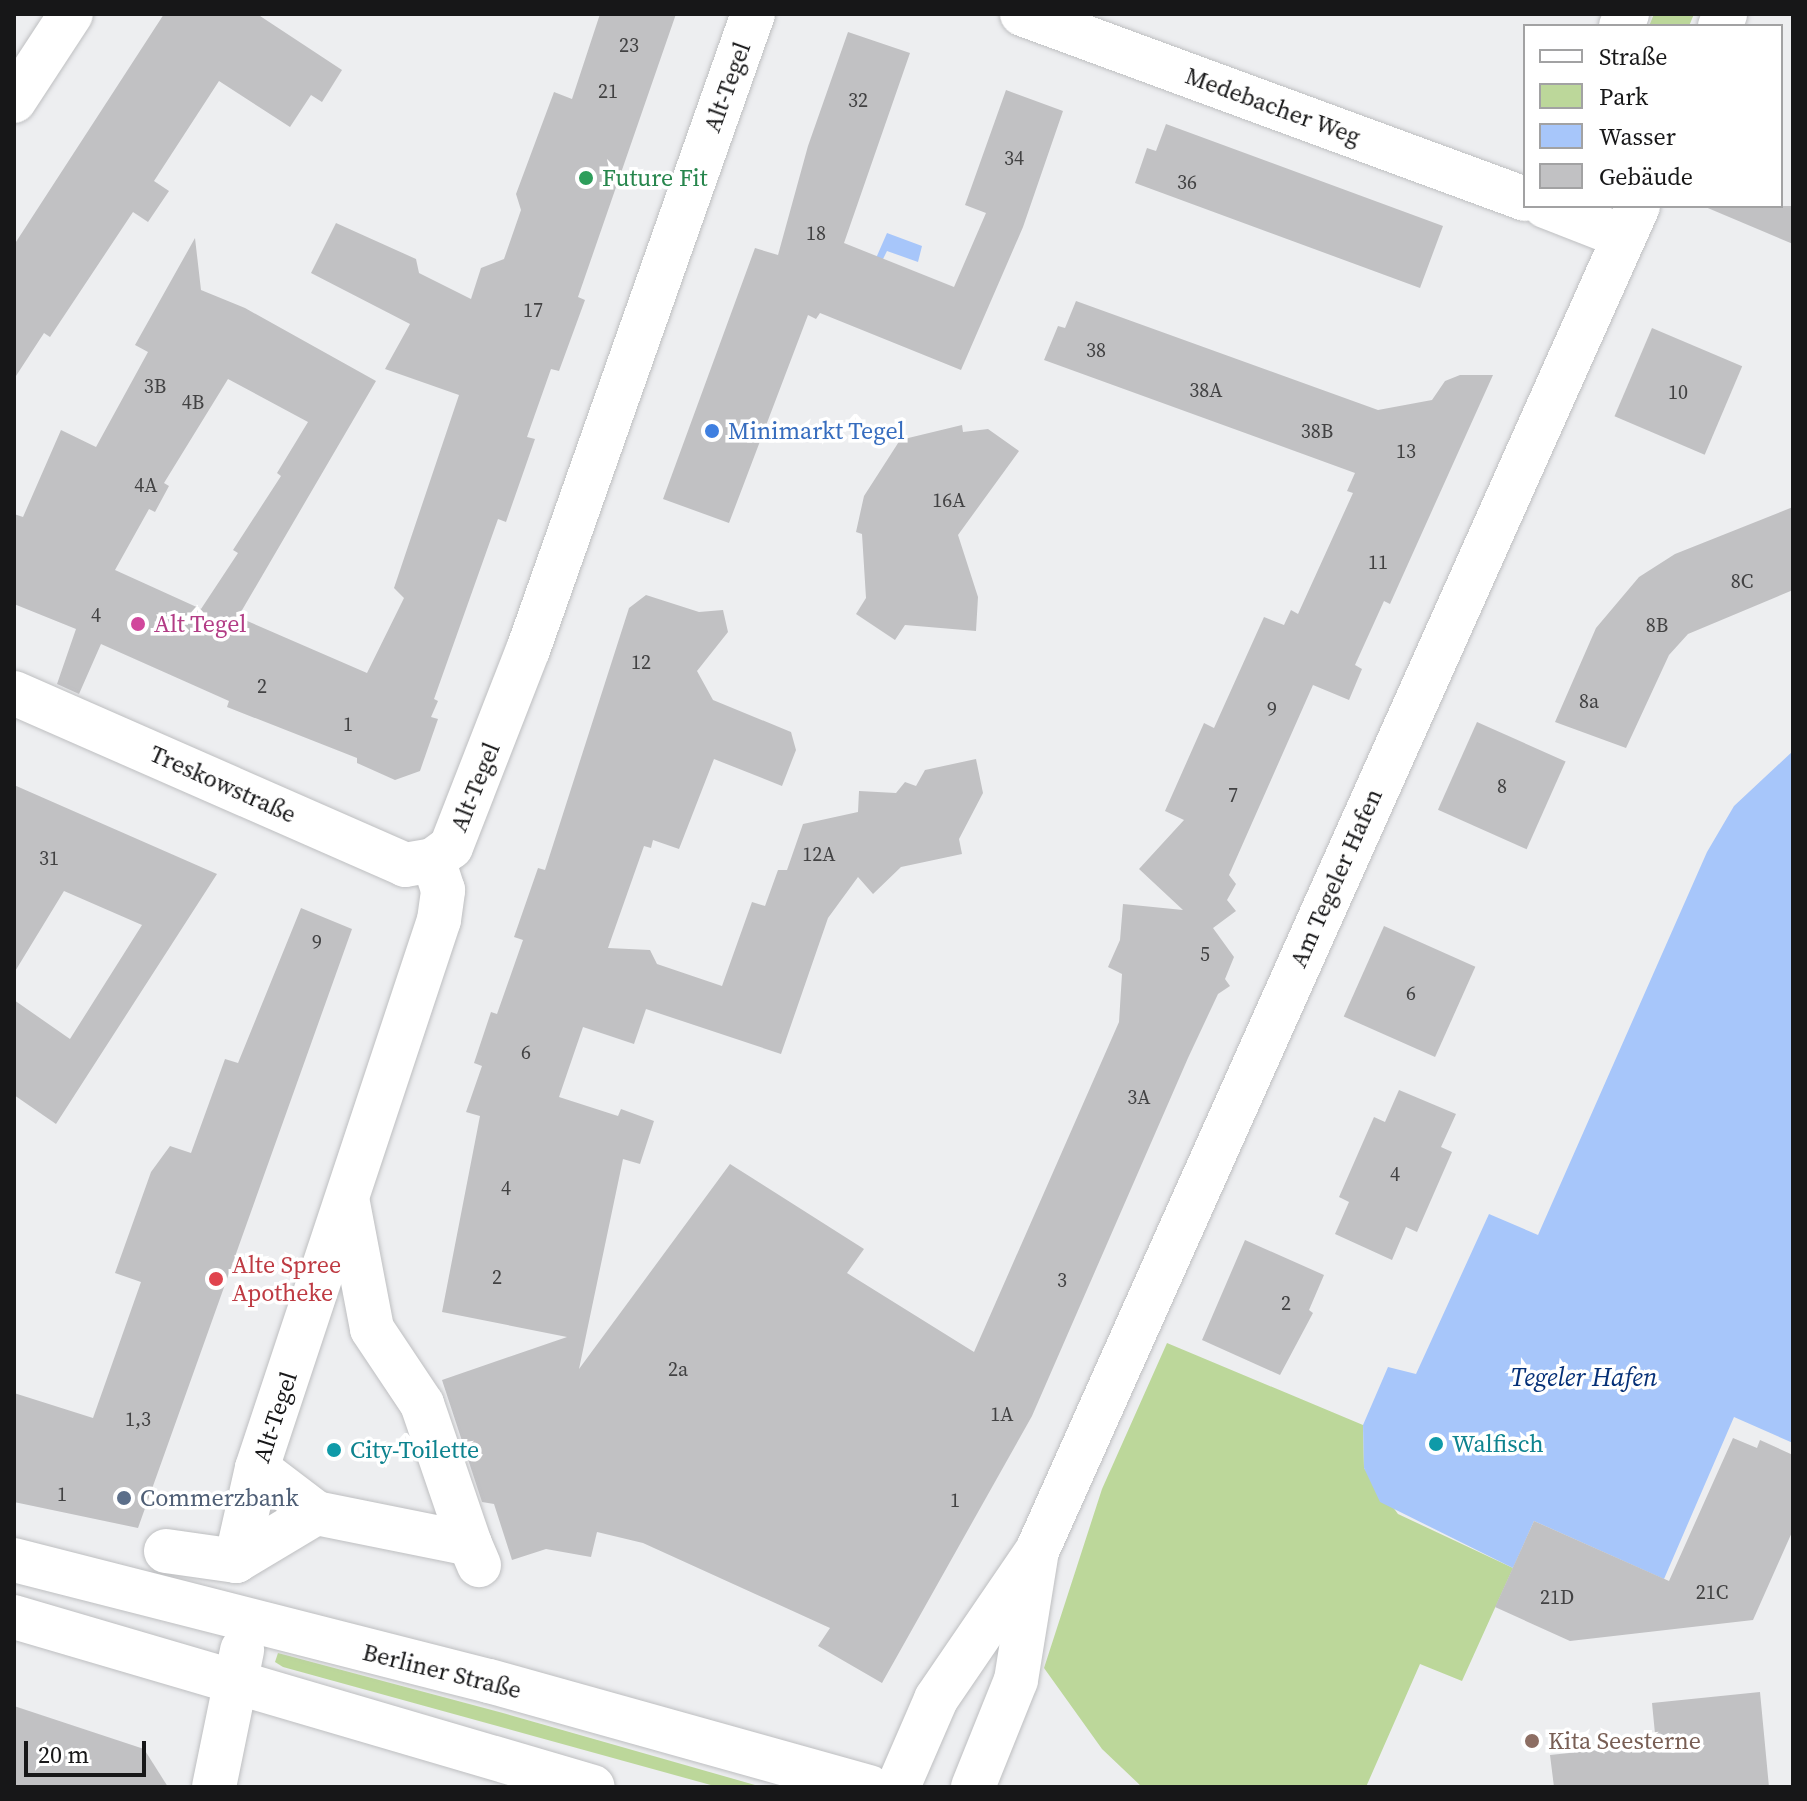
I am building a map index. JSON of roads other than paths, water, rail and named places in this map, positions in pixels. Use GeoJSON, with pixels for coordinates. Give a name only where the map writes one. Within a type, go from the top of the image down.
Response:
{"type":"FeatureCollection","features":[{"type":"Feature","properties":{"kind":"street"},"geometry":{"type":"LineString","coordinates":[[14,101],[71,14]]}},
{"type":"Feature","properties":{"kind":"street","name":"Alt-Tegel"},"geometry":{"type":"LineString","coordinates":[[236,1561],[257,1468],[439,920],[443,890],[433,860],[451,847],[464,821],[753,14]]}},
{"type":"Feature","properties":{"kind":"street","name":"Medebacher Weg"},"geometry":{"type":"LineString","coordinates":[[1022,14],[1523,198]]}},
{"type":"Feature","properties":{"kind":"street"},"geometry":{"type":"LineString","coordinates":[[1556,208],[1630,221]]}},
{"type":"Feature","properties":{"kind":"street","name":"Am Tegeler Hafen"},"geometry":{"type":"LineString","coordinates":[[898,1787],[936,1699],[1037,1551],[1630,221]]}},
{"type":"Feature","properties":{"kind":"street","name":"Treskowstraße"},"geometry":{"type":"LineString","coordinates":[[14,693],[405,865],[433,860]]}},
{"type":"Feature","properties":{"kind":"street"},"geometry":{"type":"LineString","coordinates":[[257,1468],[316,1513],[475,1556],[422,1404],[372,1329],[347,1198]]}},
{"type":"Feature","properties":{"kind":"street"},"geometry":{"type":"LineString","coordinates":[[166,1551],[236,1561],[316,1513]]}},
{"type":"Feature","properties":{"kind":"street","name":"Am Tegeler Hafen"},"geometry":{"type":"LineString","coordinates":[[973,1787],[1016,1680],[1037,1551]]}},
{"type":"Feature","properties":{"kind":"street","name":"Berliner Straße"},"geometry":{"type":"LineString","coordinates":[[14,1560],[869,1787]]}},
{"type":"Feature","properties":{"kind":"street"},"geometry":{"type":"LineString","coordinates":[[14,1617],[235,1679],[593,1787]]}},
{"type":"Feature","properties":{"kind":"street"},"geometry":{"type":"LineString","coordinates":[[214,1787],[249,1620]]}},
{"type":"Feature","properties":{"kind":"water"},"geometry":{"type":"Polygon","coordinates":[[[887,233],[922,246],[918,262],[887,251],[879,267],[873,265],[887,233]]]}},
{"type":"Feature","properties":{"kind":"water","name":"Tegeler Hafen"},"geometry":{"type":"Polygon","coordinates":[[[1793,751],[1793,1443],[1734,1417],[1664,1579],[1534,1521],[1513,1568],[1380,1502],[1364,1468],[1363,1425],[1388,1367],[1416,1374],[1489,1214],[1538,1235],[1707,852],[1734,806],[1793,751]]]}},
{"type":"Feature","properties":{"kind":"place","name":"Future Fit"},"geometry":{"type":"Point","coordinates":[586,178]}},
{"type":"Feature","properties":{"kind":"place","name":"Minimarkt Tegel"},"geometry":{"type":"Point","coordinates":[712,431]}},
{"type":"Feature","properties":{"kind":"place","name":"Alt Tegel"},"geometry":{"type":"Point","coordinates":[138,624]}},
{"type":"Feature","properties":{"kind":"place","name":"Alte Spree Apotheke"},"geometry":{"type":"Point","coordinates":[216,1279]}},
{"type":"Feature","properties":{"kind":"place","name":"Walfisch"},"geometry":{"type":"Point","coordinates":[1436,1444]}},
{"type":"Feature","properties":{"kind":"place","name":"City-Toilette"},"geometry":{"type":"Point","coordinates":[334,1450]}},
{"type":"Feature","properties":{"kind":"place","name":"Commerzbank"},"geometry":{"type":"Point","coordinates":[124,1498]}},
{"type":"Feature","properties":{"kind":"place","name":"Kita Seesterne"},"geometry":{"type":"Point","coordinates":[1532,1741]}}]}
